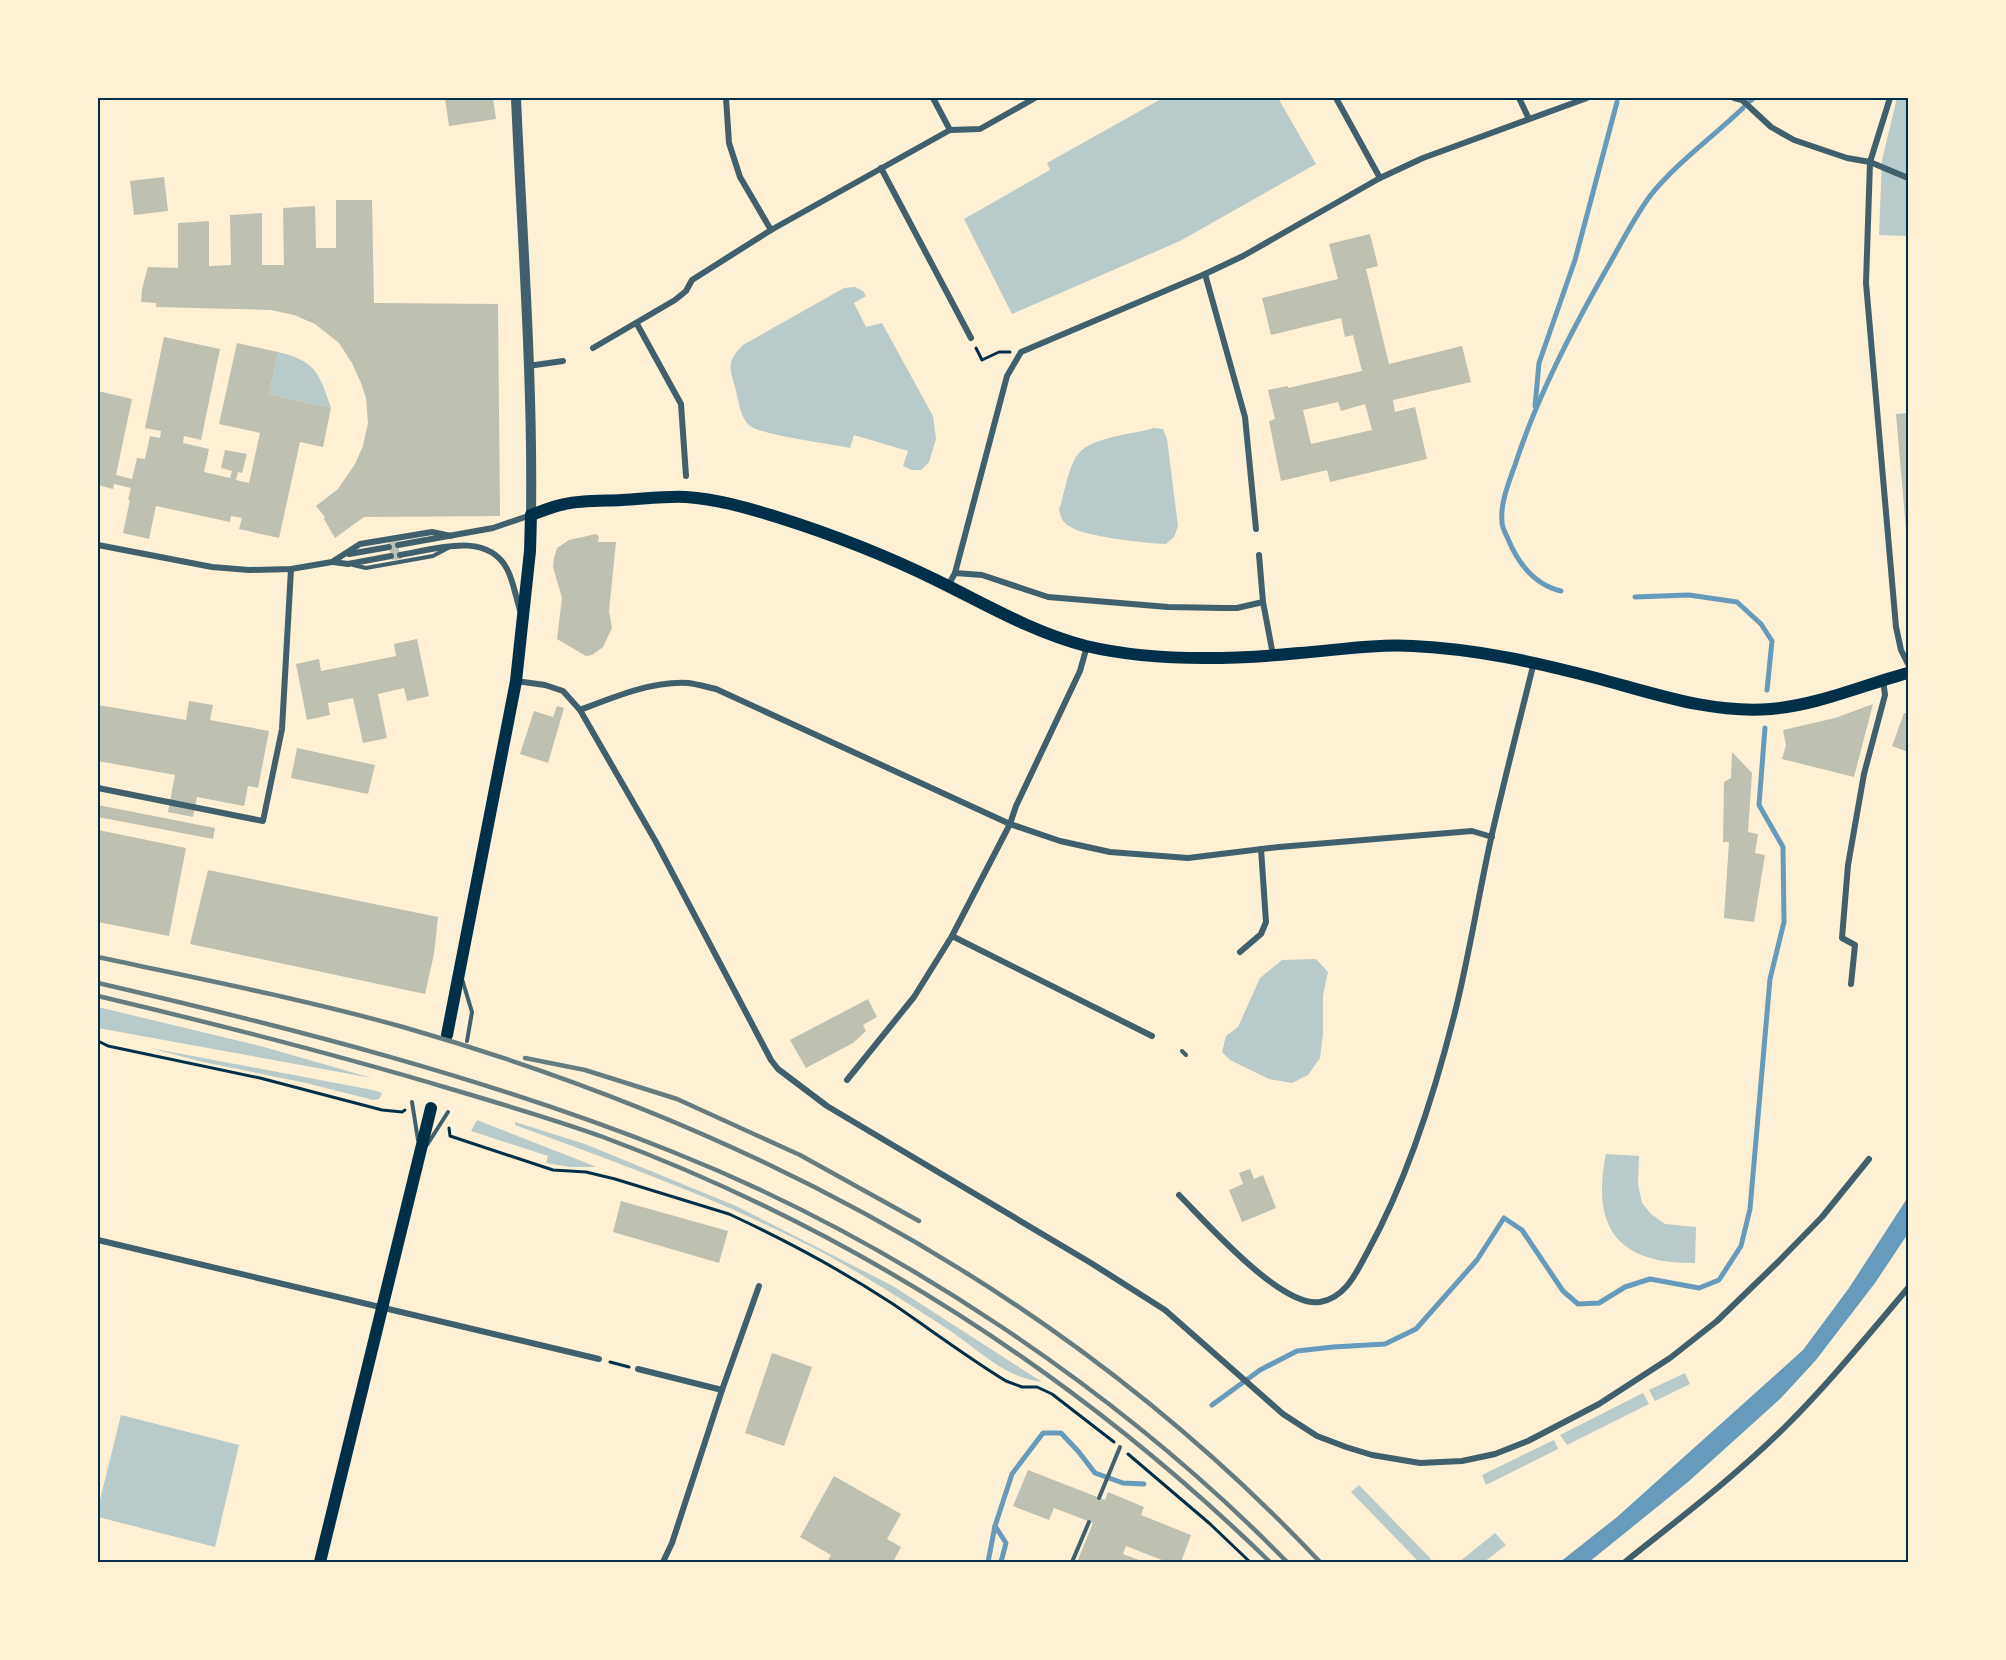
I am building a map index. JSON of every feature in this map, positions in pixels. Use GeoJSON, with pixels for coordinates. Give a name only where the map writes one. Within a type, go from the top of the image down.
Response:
{"type":"FeatureCollection","features":[{"type":"Feature","properties":{"kind":"main road"},"geometry":{"type":"LineString","coordinates":[[447,1035],[516,681],[531,515],[566,503],[686,497],[752,509],[843,539],[947,586],[1021,623],[1087,646],[1141,654],[1192,657],[1273,655],[1354,647],[1408,646],[1495,654],[1534,662],[1660,696],[1728,709],[1770,709],[1808,704],[1908,673]]}},
{"type":"Feature","properties":{"kind":"main road"},"geometry":{"type":"LineString","coordinates":[[320,1563],[431,1108]]}},
{"type":"Feature","properties":{"kind":"street"},"geometry":{"type":"LineString","coordinates":[[398,545],[493,528],[531,515],[532,472],[516,98]]}},
{"type":"Feature","properties":{"kind":"street"},"geometry":{"type":"LineString","coordinates":[[726,98],[729,143],[740,177],[771,230]]}},
{"type":"Feature","properties":{"kind":"street"},"geometry":{"type":"LineString","coordinates":[[933,98],[950,130]]}},
{"type":"Feature","properties":{"kind":"street"},"geometry":{"type":"LineString","coordinates":[[592,348],[675,300],[686,291],[692,280],[771,230],[950,130],[980,129],[1035,98]]}},
{"type":"Feature","properties":{"kind":"street"},"geometry":{"type":"LineString","coordinates":[[1335,98],[1380,178]]}},
{"type":"Feature","properties":{"kind":"street"},"geometry":{"type":"LineString","coordinates":[[1519,98],[1529,119]]}},
{"type":"Feature","properties":{"kind":"street"},"geometry":{"type":"LineString","coordinates":[[947,586],[955,573],[1007,376],[1021,352],[1104,315],[1175,288],[1243,256],[1380,178],[1423,158],[1587,98]]}},
{"type":"Feature","properties":{"kind":"street"},"geometry":{"type":"LineString","coordinates":[[1734,98],[1742,100],[1782,134],[1847,158],[1870,162],[1908,178]]}},
{"type":"Feature","properties":{"kind":"street"},"geometry":{"type":"LineString","coordinates":[[1890,98],[1870,162],[1866,284],[1896,627],[1901,650],[1908,664]]}},
{"type":"Feature","properties":{"kind":"street"},"geometry":{"type":"LineString","coordinates":[[881,168],[971,338]]}},
{"type":"Feature","properties":{"kind":"street"},"geometry":{"type":"LineString","coordinates":[[1205,274],[1245,417],[1256,529]]}},
{"type":"Feature","properties":{"kind":"street"},"geometry":{"type":"LineString","coordinates":[[637,324],[681,404],[686,476]]}},
{"type":"Feature","properties":{"kind":"street"},"geometry":{"type":"LineString","coordinates":[[528,366],[562,361]]}},
{"type":"Feature","properties":{"kind":"street"},"geometry":{"type":"LineString","coordinates":[[332,562],[360,544],[432,532],[451,536]]}},
{"type":"Feature","properties":{"kind":"street"},"geometry":{"type":"LineString","coordinates":[[98,544],[212,567],[249,570],[291,569],[332,562],[348,564],[391,556]]}},
{"type":"Feature","properties":{"kind":"street"},"geometry":{"type":"LineString","coordinates":[[400,555],[453,546],[479,547],[488,551],[507,569],[522,619]]}},
{"type":"Feature","properties":{"kind":"street"},"geometry":{"type":"LineString","coordinates":[[346,555],[389,547]]}},
{"type":"Feature","properties":{"kind":"street"},"geometry":{"type":"LineString","coordinates":[[1259,555],[1263,602],[1273,655]]}},
{"type":"Feature","properties":{"kind":"street"},"geometry":{"type":"LineString","coordinates":[[98,789],[262,821],[282,729],[291,569]]}},
{"type":"Feature","properties":{"kind":"street"},"geometry":{"type":"LineString","coordinates":[[955,573],[982,575],[1048,597],[1168,607],[1237,608],[1263,602]]}},
{"type":"Feature","properties":{"kind":"street"},"geometry":{"type":"LineString","coordinates":[[847,1080],[914,998],[952,936],[1010,824],[1016,806],[1080,671],[1087,646]]}},
{"type":"Feature","properties":{"kind":"street"},"geometry":{"type":"LineString","coordinates":[[1179,1195],[1259,1274],[1292,1296],[1306,1302],[1320,1302],[1333,1298],[1349,1285],[1384,1220],[1434,1091],[1456,1006],[1491,837],[1534,662]]}},
{"type":"Feature","properties":{"kind":"street"},"geometry":{"type":"LineString","coordinates":[[1851,984],[1855,945],[1842,938],[1848,865],[1864,774],[1885,695],[1883,680]]}},
{"type":"Feature","properties":{"kind":"street"},"geometry":{"type":"LineString","coordinates":[[516,681],[545,685],[563,691],[580,710],[656,842],[777,1070],[827,1106],[1091,1263],[1165,1310],[1283,1414],[1317,1436],[1372,1455],[1400,1461],[1428,1463],[1462,1461],[1528,1441],[1599,1404],[1670,1358],[1717,1321],[1822,1217],[1869,1159]]}},
{"type":"Feature","properties":{"kind":"street"},"geometry":{"type":"LineString","coordinates":[[580,710],[655,686],[692,683],[716,688],[1010,824],[1060,841],[1110,852],[1188,858],[1261,849],[1472,831],[1491,837]]}},
{"type":"Feature","properties":{"kind":"street"},"geometry":{"type":"LineString","coordinates":[[1240,952],[1261,934],[1266,922],[1261,849]]}},
{"type":"Feature","properties":{"kind":"street"},"geometry":{"type":"LineString","coordinates":[[952,936],[1152,1036]]}},
{"type":"Feature","properties":{"kind":"street"},"geometry":{"type":"LineString","coordinates":[[98,1240],[599,1359]]}},
{"type":"Feature","properties":{"kind":"street"},"geometry":{"type":"LineString","coordinates":[[663,1563],[672,1543],[759,1286]]}},
{"type":"Feature","properties":{"kind":"street"},"geometry":{"type":"LineString","coordinates":[[1626,1563],[1750,1460],[1787,1425],[1825,1385],[1908,1288]]}},
{"type":"Feature","properties":{"kind":"street"},"geometry":{"type":"LineString","coordinates":[[638,1369],[722,1390]]}},
{"type":"Feature","properties":{"kind":"lane"},"geometry":{"type":"LineString","coordinates":[[348,564],[366,568],[433,556],[453,546]]}},
{"type":"Feature","properties":{"kind":"lane"},"geometry":{"type":"LineString","coordinates":[[460,973],[472,1012],[467,1041]]}},
{"type":"Feature","properties":{"kind":"lane"},"geometry":{"type":"LineString","coordinates":[[412,1102],[421,1156]]}},
{"type":"Feature","properties":{"kind":"lane"},"geometry":{"type":"LineString","coordinates":[[421,1156],[448,1112]]}},
{"type":"Feature","properties":{"kind":"lane"},"geometry":{"type":"LineString","coordinates":[[1099,1498],[1120,1448]]}},
{"type":"Feature","properties":{"kind":"lane"},"geometry":{"type":"LineString","coordinates":[[1072,1563],[1089,1522]]}},
{"type":"Feature","properties":{"kind":"path"},"geometry":{"type":"LineString","coordinates":[[982,360],[999,352],[1021,352]]}},
{"type":"Feature","properties":{"kind":"path"},"geometry":{"type":"LineString","coordinates":[[98,1041],[108,1046],[260,1078],[382,1110],[402,1112]]}},
{"type":"Feature","properties":{"kind":"path"},"geometry":{"type":"LineString","coordinates":[[450,1136],[553,1170],[586,1172],[615,1179],[736,1218],[789,1243],[891,1303],[1006,1381],[1022,1387],[1037,1387],[1052,1394],[1158,1478],[1250,1563]]}},
{"type":"Feature","properties":{"kind":"path"},"geometry":{"type":"LineString","coordinates":[[599,1359],[638,1369]]}},
{"type":"Feature","properties":{"kind":"shaded area"},"geometry":{"type":"Polygon","coordinates":[[[1163,98],[1278,98],[1316,164],[1180,241],[1012,314],[964,219],[1050,170],[1047,163],[1163,98]]]}},
{"type":"Feature","properties":{"kind":"shaded area"},"geometry":{"type":"Polygon","coordinates":[[[1897,98],[1908,98],[1908,236],[1879,235],[1882,160],[1897,98]]]}},
{"type":"Feature","properties":{"kind":"shaded area"},"geometry":{"type":"Polygon","coordinates":[[[855,287],[863,291],[866,296],[854,303],[866,327],[882,323],[933,416],[936,439],[929,462],[921,470],[912,470],[903,466],[908,451],[854,435],[850,448],[782,436],[757,429],[747,422],[738,402],[731,364],[734,355],[743,345],[844,288],[855,287]]]}},
{"type":"Feature","properties":{"kind":"shaded area"},"geometry":{"type":"Polygon","coordinates":[[[278,352],[301,360],[314,370],[331,408],[269,394],[278,352]]]}},
{"type":"Feature","properties":{"kind":"shaded area"},"geometry":{"type":"Polygon","coordinates":[[[1154,428],[1163,429],[1167,439],[1178,526],[1174,537],[1166,544],[1130,541],[1077,530],[1065,523],[1059,510],[1070,472],[1079,453],[1093,443],[1154,428]]]}},
{"type":"Feature","properties":{"kind":"shaded area"},"geometry":{"type":"Polygon","coordinates":[[[1316,959],[1328,972],[1323,995],[1323,1034],[1320,1058],[1308,1075],[1292,1083],[1269,1079],[1230,1060],[1222,1052],[1226,1036],[1238,1027],[1260,978],[1282,960],[1316,959]]]}},
{"type":"Feature","properties":{"kind":"shaded area"},"geometry":{"type":"Polygon","coordinates":[[[98,1007],[264,1047],[372,1078],[98,1028],[98,1007]]]}},
{"type":"Feature","properties":{"kind":"shaded area"},"geometry":{"type":"Polygon","coordinates":[[[150,1048],[382,1093],[379,1099],[373,1100],[150,1048]]]}},
{"type":"Feature","properties":{"kind":"shaded area"},"geometry":{"type":"Polygon","coordinates":[[[477,1120],[597,1167],[570,1167],[546,1163],[548,1156],[471,1131],[477,1120]]]}},
{"type":"Feature","properties":{"kind":"shaded area"},"geometry":{"type":"Polygon","coordinates":[[[515,1122],[585,1144],[736,1206],[893,1286],[1042,1382],[1003,1369],[949,1330],[889,1292],[791,1236],[634,1169],[515,1125],[515,1122]]]}},
{"type":"Feature","properties":{"kind":"shaded area"},"geometry":{"type":"Polygon","coordinates":[[[1606,1154],[1639,1156],[1638,1184],[1642,1203],[1651,1214],[1665,1224],[1696,1227],[1695,1263],[1668,1262],[1646,1257],[1629,1248],[1616,1237],[1607,1221],[1603,1202],[1602,1180],[1606,1154]]]}},
{"type":"Feature","properties":{"kind":"shaded area"},"geometry":{"type":"Polygon","coordinates":[[[1685,1373],[1690,1384],[1655,1401],[1649,1390],[1685,1373]]]}},
{"type":"Feature","properties":{"kind":"shaded area"},"geometry":{"type":"Polygon","coordinates":[[[1643,1393],[1649,1404],[1567,1445],[1560,1435],[1643,1393]]]}},
{"type":"Feature","properties":{"kind":"shaded area"},"geometry":{"type":"Polygon","coordinates":[[[121,1415],[239,1445],[215,1547],[98,1517],[98,1508],[121,1415]]]}},
{"type":"Feature","properties":{"kind":"shaded area"},"geometry":{"type":"Polygon","coordinates":[[[1554,1440],[1558,1449],[1486,1485],[1482,1475],[1554,1440]]]}},
{"type":"Feature","properties":{"kind":"shaded area"},"geometry":{"type":"Polygon","coordinates":[[[1359,1485],[1431,1559],[1428,1562],[1419,1562],[1351,1492],[1359,1485]]]}},
{"type":"Feature","properties":{"kind":"shaded area"},"geometry":{"type":"Polygon","coordinates":[[[1495,1533],[1506,1545],[1484,1562],[1459,1562],[1495,1533]]]}},
{"type":"Feature","properties":{"kind":"water"},"geometry":{"type":"Polygon","coordinates":[[[1908,1197],[1907,1235],[1875,1283],[1816,1360],[1781,1398],[1688,1482],[1589,1562],[1560,1562],[1617,1517],[1803,1350],[1849,1288],[1908,1197]]]}},
{"type":"Feature","properties":{"kind":"building"},"geometry":{"type":"Polygon","coordinates":[[[445,98],[493,98],[496,119],[449,126],[445,98]]]}},
{"type":"Feature","properties":{"kind":"building"},"geometry":{"type":"Polygon","coordinates":[[[164,177],[168,211],[134,215],[130,181],[164,177]]]}},
{"type":"Feature","properties":{"kind":"building"},"geometry":{"type":"Polygon","coordinates":[[[336,200],[372,200],[374,303],[498,304],[500,516],[364,517],[335,538],[325,517],[316,506],[338,489],[355,464],[363,446],[368,423],[366,398],[361,383],[339,343],[315,324],[294,315],[271,310],[156,307],[156,303],[141,302],[148,267],[178,268],[178,223],[209,221],[209,266],[231,265],[230,215],[262,213],[262,265],[284,265],[283,208],[315,206],[316,248],[336,248],[336,200]]]}},
{"type":"Feature","properties":{"kind":"building"},"geometry":{"type":"Polygon","coordinates":[[[1370,234],[1378,266],[1366,269],[1389,364],[1462,346],[1471,382],[1393,400],[1395,412],[1415,407],[1427,459],[1330,482],[1327,470],[1281,481],[1269,421],[1275,419],[1268,390],[1288,386],[1288,388],[1362,371],[1353,335],[1345,337],[1341,318],[1271,335],[1262,298],[1338,279],[1329,244],[1370,234]],[[1338,402],[1303,410],[1311,444],[1372,430],[1365,404],[1341,411],[1338,402]]]}},
{"type":"Feature","properties":{"kind":"building"},"geometry":{"type":"Polygon","coordinates":[[[164,337],[220,349],[201,440],[184,436],[183,443],[209,449],[204,472],[230,478],[232,471],[221,468],[225,450],[247,454],[242,473],[238,472],[236,480],[249,483],[260,433],[219,424],[237,343],[278,352],[269,394],[331,408],[323,447],[300,442],[279,538],[239,529],[242,518],[231,516],[230,522],[156,506],[149,539],[123,533],[131,488],[114,484],[113,489],[98,485],[98,391],[132,399],[116,475],[132,479],[137,458],[145,459],[150,436],[160,438],[161,431],[145,428],[164,337]]]}},
{"type":"Feature","properties":{"kind":"building"},"geometry":{"type":"Polygon","coordinates":[[[1908,413],[1908,541],[1907,541],[1896,414],[1908,413]]]}},
{"type":"Feature","properties":{"kind":"building"},"geometry":{"type":"Polygon","coordinates":[[[596,534],[599,537],[598,542],[616,542],[609,611],[612,628],[603,647],[592,655],[586,656],[557,639],[562,598],[553,567],[557,548],[569,540],[596,534]]]}},
{"type":"Feature","properties":{"kind":"building"},"geometry":{"type":"Polygon","coordinates":[[[397,541],[401,559],[392,560],[388,543],[397,541]]]}},
{"type":"Feature","properties":{"kind":"building"},"geometry":{"type":"Polygon","coordinates":[[[417,639],[429,696],[407,701],[404,688],[378,694],[387,738],[363,743],[353,698],[328,703],[330,715],[307,720],[296,664],[319,659],[321,671],[396,656],[394,644],[417,639]]]}},
{"type":"Feature","properties":{"kind":"building"},"geometry":{"type":"Polygon","coordinates":[[[189,701],[213,705],[210,720],[269,731],[258,788],[248,786],[244,806],[197,797],[193,817],[168,812],[175,775],[98,761],[98,705],[186,720],[189,701]]]}},
{"type":"Feature","properties":{"kind":"building"},"geometry":{"type":"Polygon","coordinates":[[[1873,704],[1854,777],[1782,759],[1786,745],[1783,730],[1835,718],[1873,704]]]}},
{"type":"Feature","properties":{"kind":"building"},"geometry":{"type":"Polygon","coordinates":[[[557,706],[564,708],[548,763],[520,754],[534,711],[553,717],[557,706]]]}},
{"type":"Feature","properties":{"kind":"building"},"geometry":{"type":"Polygon","coordinates":[[[1904,713],[1908,714],[1908,752],[1892,746],[1904,713]]]}},
{"type":"Feature","properties":{"kind":"building"},"geometry":{"type":"Polygon","coordinates":[[[297,748],[375,765],[368,794],[291,778],[297,748]]]}},
{"type":"Feature","properties":{"kind":"building"},"geometry":{"type":"Polygon","coordinates":[[[1732,752],[1752,773],[1748,832],[1758,834],[1755,853],[1765,855],[1754,922],[1724,918],[1729,842],[1723,842],[1724,782],[1731,778],[1732,752]]]}},
{"type":"Feature","properties":{"kind":"building"},"geometry":{"type":"Polygon","coordinates":[[[98,805],[215,828],[213,839],[98,817],[98,805]]]}},
{"type":"Feature","properties":{"kind":"building"},"geometry":{"type":"Polygon","coordinates":[[[98,830],[186,848],[169,936],[98,922],[98,830]]]}},
{"type":"Feature","properties":{"kind":"building"},"geometry":{"type":"Polygon","coordinates":[[[208,870],[438,917],[434,954],[425,994],[190,944],[208,870]]]}},
{"type":"Feature","properties":{"kind":"building"},"geometry":{"type":"Polygon","coordinates":[[[868,999],[877,1017],[863,1025],[866,1031],[853,1043],[806,1068],[790,1040],[868,999]]]}},
{"type":"Feature","properties":{"kind":"building"},"geometry":{"type":"Polygon","coordinates":[[[1250,1169],[1254,1179],[1263,1175],[1276,1208],[1242,1222],[1229,1190],[1243,1184],[1239,1173],[1250,1169]]]}},
{"type":"Feature","properties":{"kind":"building"},"geometry":{"type":"Polygon","coordinates":[[[621,1201],[728,1231],[719,1263],[613,1232],[621,1201]]]}},
{"type":"Feature","properties":{"kind":"building"},"geometry":{"type":"Polygon","coordinates":[[[772,1353],[812,1367],[784,1446],[745,1433],[772,1353]]]}},
{"type":"Feature","properties":{"kind":"building"},"geometry":{"type":"Polygon","coordinates":[[[1028,1470],[1105,1500],[1108,1492],[1144,1507],[1141,1515],[1191,1535],[1181,1562],[1167,1562],[1126,1546],[1123,1554],[1144,1562],[1077,1562],[1093,1523],[1054,1508],[1049,1520],[1013,1506],[1028,1470]]]}},
{"type":"Feature","properties":{"kind":"building"},"geometry":{"type":"Polygon","coordinates":[[[834,1476],[901,1514],[887,1539],[901,1547],[893,1562],[827,1562],[831,1555],[800,1537],[834,1476]]]}},
{"type":"Feature","properties":{"kind":"waterway"},"geometry":{"type":"LineString","coordinates":[[1750,101],[1754,98]]}},
{"type":"Feature","properties":{"kind":"waterway"},"geometry":{"type":"LineString","coordinates":[[1535,406],[1539,363],[1575,260],[1617,102]]}},
{"type":"Feature","properties":{"kind":"waterway"},"geometry":{"type":"LineString","coordinates":[[1561,591],[1543,584],[1528,572],[1512,548],[1503,526],[1504,500],[1524,440],[1544,390],[1568,341],[1644,205],[1671,172],[1743,108]]}},
{"type":"Feature","properties":{"kind":"waterway"},"geometry":{"type":"LineString","coordinates":[[1635,597],[1689,595],[1737,602],[1761,624],[1772,641],[1767,690]]}},
{"type":"Feature","properties":{"kind":"waterway"},"geometry":{"type":"LineString","coordinates":[[1212,1405],[1260,1370],[1297,1351],[1385,1344],[1416,1329],[1477,1260],[1504,1218],[1522,1230],[1563,1291],[1578,1304],[1599,1303],[1625,1287],[1650,1279],[1699,1288],[1719,1280],[1741,1246],[1750,1209],[1770,979],[1784,922],[1783,847],[1759,805],[1765,728]]}},
{"type":"Feature","properties":{"kind":"waterway"},"geometry":{"type":"LineString","coordinates":[[988,1562],[995,1526],[1012,1474],[1043,1433],[1061,1433],[1095,1473],[1123,1483],[1144,1484]]}},
{"type":"Feature","properties":{"kind":"waterway"},"geometry":{"type":"LineString","coordinates":[[995,1526],[1006,1543],[1001,1562]]}},
{"type":"Feature","properties":{"kind":"railway"},"geometry":{"type":"LineString","coordinates":[[98,957],[289,998],[403,1027],[532,1068],[658,1116],[781,1170],[899,1233],[1012,1303],[1120,1381],[1223,1467],[1320,1562]]}},
{"type":"Feature","properties":{"kind":"railway"},"geometry":{"type":"LineString","coordinates":[[98,983],[244,1018],[461,1078],[603,1125],[756,1188],[839,1229],[921,1276],[1001,1326],[1078,1381],[1152,1439],[1222,1499],[1287,1562]]}},
{"type":"Feature","properties":{"kind":"railway"},"geometry":{"type":"LineString","coordinates":[[98,996],[319,1052],[546,1118],[603,1137],[696,1174],[786,1216],[874,1263],[959,1315],[1041,1370],[1120,1430],[1197,1494],[1270,1562]]}},
{"type":"Feature","properties":{"kind":"railway"},"geometry":{"type":"LineString","coordinates":[[525,1058],[585,1070],[677,1099],[800,1155],[919,1221]]}}]}
